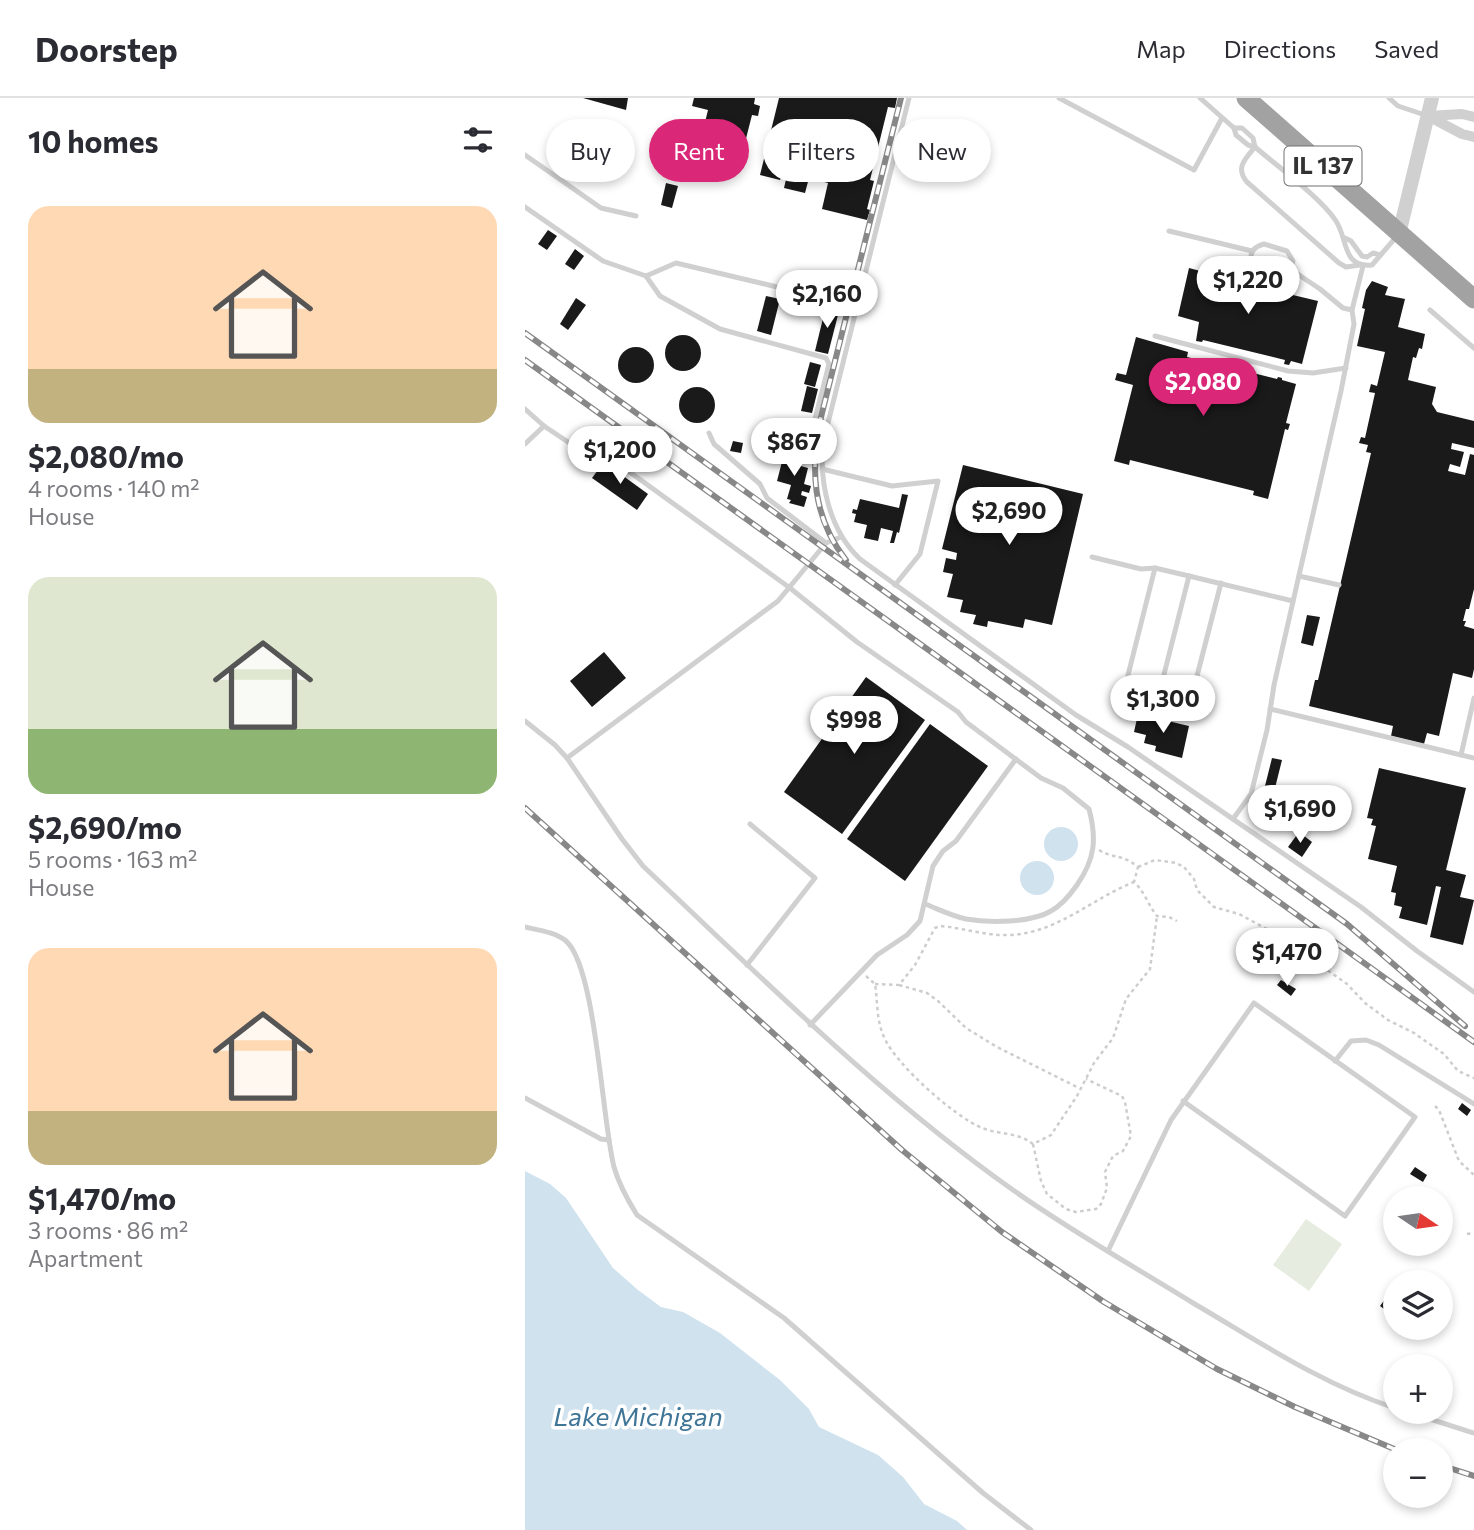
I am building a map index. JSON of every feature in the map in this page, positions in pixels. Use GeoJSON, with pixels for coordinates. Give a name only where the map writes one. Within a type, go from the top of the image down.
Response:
{"type":"FeatureCollection","features":[{"type":"Feature","properties":{"kind":"highway","name":"IL 137"},"geometry":{"type":"LineString","coordinates":[[1246,98],[1474,299]]}},
{"type":"Feature","properties":{"kind":"street"},"geometry":{"type":"LineString","coordinates":[[1399,233],[1432,98]]}},
{"type":"Feature","properties":{"kind":"street"},"geometry":{"type":"LineString","coordinates":[[1427,116],[1462,114],[1474,117]]}},
{"type":"Feature","properties":{"kind":"street"},"geometry":{"type":"LineString","coordinates":[[1427,116],[1462,134],[1474,136]]}},
{"type":"Feature","properties":{"kind":"lane"},"geometry":{"type":"LineString","coordinates":[[909,98],[825,429],[822,469],[832,517],[841,537],[860,559],[895,585],[1076,715],[1361,907],[1474,992]]}},
{"type":"Feature","properties":{"kind":"lane"},"geometry":{"type":"LineString","coordinates":[[1059,98],[1194,170],[1222,118]]}},
{"type":"Feature","properties":{"kind":"lane"},"geometry":{"type":"LineString","coordinates":[[1200,98],[1234,128],[1236,135],[1255,147],[1327,211],[1345,238],[1352,241],[1362,256],[1367,257],[1373,253],[1380,255]]}},
{"type":"Feature","properties":{"kind":"lane"},"geometry":{"type":"LineString","coordinates":[[1389,98],[1398,106],[1427,116]]}},
{"type":"Feature","properties":{"kind":"lane"},"geometry":{"type":"LineString","coordinates":[[1255,147],[1241,167],[1241,174],[1339,263],[1346,267],[1372,265],[1399,233]]}},
{"type":"Feature","properties":{"kind":"lane"},"geometry":{"type":"LineString","coordinates":[[525,155],[601,208],[636,216]]}},
{"type":"Feature","properties":{"kind":"lane"},"geometry":{"type":"LineString","coordinates":[[525,207],[603,261],[646,276],[660,296],[720,329],[826,358],[829,364],[806,454]]}},
{"type":"Feature","properties":{"kind":"lane"},"geometry":{"type":"LineString","coordinates":[[1169,230],[1252,251]]}},
{"type":"Feature","properties":{"kind":"lane"},"geometry":{"type":"LineString","coordinates":[[1345,238],[1344,245],[1350,257],[1361,265]]}},
{"type":"Feature","properties":{"kind":"lane"},"geometry":{"type":"LineString","coordinates":[[1264,244],[1280,247],[1292,256],[1293,265],[1290,269],[1283,273],[1253,265],[1252,251],[1256,246],[1264,244]]}},
{"type":"Feature","properties":{"kind":"lane"},"geometry":{"type":"LineString","coordinates":[[646,276],[676,263],[857,306]]}},
{"type":"Feature","properties":{"kind":"lane"},"geometry":{"type":"LineString","coordinates":[[1233,820],[1251,794],[1346,368],[1355,324],[1352,310],[1361,265]]}},
{"type":"Feature","properties":{"kind":"lane"},"geometry":{"type":"LineString","coordinates":[[1290,269],[1343,308],[1352,310]]}},
{"type":"Feature","properties":{"kind":"lane"},"geometry":{"type":"LineString","coordinates":[[1430,310],[1474,348]]}},
{"type":"Feature","properties":{"kind":"lane"},"geometry":{"type":"LineString","coordinates":[[1155,337],[1289,371],[1313,373],[1346,368]]}},
{"type":"Feature","properties":{"kind":"lane"},"geometry":{"type":"LineString","coordinates":[[525,409],[544,426],[572,444],[609,457],[790,588],[857,642],[958,712],[966,722],[1041,778],[1063,788],[1089,809],[1095,848],[1084,875],[1069,897],[1049,913],[1021,920],[983,921],[963,918],[925,904]]}},
{"type":"Feature","properties":{"kind":"lane"},"geometry":{"type":"LineString","coordinates":[[525,444],[544,426]]}},
{"type":"Feature","properties":{"kind":"lane"},"geometry":{"type":"LineString","coordinates":[[709,433],[714,444],[760,484],[767,498],[826,543]]}},
{"type":"Feature","properties":{"kind":"lane"},"geometry":{"type":"LineString","coordinates":[[822,469],[892,486],[937,481],[920,554],[895,585]]}},
{"type":"Feature","properties":{"kind":"lane"},"geometry":{"type":"LineString","coordinates":[[567,758],[778,601],[826,543],[841,537]]}},
{"type":"Feature","properties":{"kind":"lane"},"geometry":{"type":"LineString","coordinates":[[1092,557],[1141,569],[1154,568],[1293,601]]}},
{"type":"Feature","properties":{"kind":"lane"},"geometry":{"type":"LineString","coordinates":[[1123,695],[1154,568]]}},
{"type":"Feature","properties":{"kind":"lane"},"geometry":{"type":"LineString","coordinates":[[1158,698],[1189,576]]}},
{"type":"Feature","properties":{"kind":"lane"},"geometry":{"type":"LineString","coordinates":[[1299,576],[1339,585]]}},
{"type":"Feature","properties":{"kind":"lane"},"geometry":{"type":"LineString","coordinates":[[1190,703],[1221,583]]}},
{"type":"Feature","properties":{"kind":"lane"},"geometry":{"type":"LineString","coordinates":[[1461,755],[1474,698]]}},
{"type":"Feature","properties":{"kind":"lane"},"geometry":{"type":"LineString","coordinates":[[1270,709],[1474,758]]}},
{"type":"Feature","properties":{"kind":"lane"},"geometry":{"type":"LineString","coordinates":[[525,722],[567,758],[643,866],[810,1025],[897,1101],[1014,1191],[1108,1251],[1289,1360],[1383,1404]]}},
{"type":"Feature","properties":{"kind":"lane"},"geometry":{"type":"LineString","coordinates":[[810,1025],[877,955],[907,935],[920,921],[933,866],[943,850],[956,841],[1016,759]]}},
{"type":"Feature","properties":{"kind":"lane"},"geometry":{"type":"LineString","coordinates":[[747,965],[815,878],[750,824]]}},
{"type":"Feature","properties":{"kind":"lane"},"geometry":{"type":"LineString","coordinates":[[525,927],[566,941],[579,963],[588,997],[613,1165],[623,1194],[637,1215],[784,1318],[983,1493],[1031,1530]]}},
{"type":"Feature","properties":{"kind":"lane"},"geometry":{"type":"LineString","coordinates":[[1108,1251],[1171,1120],[1183,1101],[1254,1003],[1415,1117],[1345,1216],[1183,1101]]}},
{"type":"Feature","properties":{"kind":"lane"},"geometry":{"type":"LineString","coordinates":[[1335,1061],[1351,1041],[1358,1038],[1366,1040],[1379,1045],[1474,1104]]}},
{"type":"Feature","properties":{"kind":"lane"},"geometry":{"type":"LineString","coordinates":[[525,1098],[601,1139],[610,1140]]}},
{"type":"Feature","properties":{"kind":"lane"},"geometry":{"type":"LineString","coordinates":[[1446,1424],[1474,1433]]}},
{"type":"Feature","properties":{"kind":"path"},"geometry":{"type":"LineString","coordinates":[[1095,848],[1109,856],[1127,858],[1138,866]]}},
{"type":"Feature","properties":{"kind":"path"},"geometry":{"type":"LineString","coordinates":[[1138,866],[1155,860],[1184,867],[1194,879],[1197,890],[1214,906],[1239,914],[1278,935],[1347,984],[1388,1020],[1414,1032],[1444,1054],[1458,1071],[1474,1078]]}},
{"type":"Feature","properties":{"kind":"path"},"geometry":{"type":"LineString","coordinates":[[1135,882],[1138,866]]}},
{"type":"Feature","properties":{"kind":"path"},"geometry":{"type":"LineString","coordinates":[[1033,1144],[1051,1135],[1094,1063],[1113,1038],[1126,999],[1150,970],[1157,916],[1147,904],[1143,890],[1135,882]]}},
{"type":"Feature","properties":{"kind":"path"},"geometry":{"type":"LineString","coordinates":[[899,985],[915,965],[935,928],[940,926],[997,935],[1025,932],[1062,920],[1105,894],[1135,882]]}},
{"type":"Feature","properties":{"kind":"path"},"geometry":{"type":"LineString","coordinates":[[1157,916],[1170,916],[1177,921]]}},
{"type":"Feature","properties":{"kind":"path"},"geometry":{"type":"LineString","coordinates":[[862,971],[875,984],[877,1018],[893,1054],[929,1090],[974,1123],[982,1128],[1023,1136],[1033,1144],[1041,1181],[1047,1194],[1066,1209],[1076,1212],[1096,1209],[1101,1204],[1107,1188],[1105,1172],[1113,1156],[1123,1150],[1131,1136],[1122,1096],[1086,1079]]}},
{"type":"Feature","properties":{"kind":"path"},"geometry":{"type":"LineString","coordinates":[[875,984],[899,985],[927,993],[966,1028],[996,1047],[1080,1089]]}},
{"type":"Feature","properties":{"kind":"path"},"geometry":{"type":"LineString","coordinates":[[1435,1106],[1459,1161],[1474,1175]]}},
{"type":"Feature","properties":{"kind":"path"},"geometry":{"type":"LineString","coordinates":[[1467,1234],[1474,1233]]}},
{"type":"Feature","properties":{"kind":"shaded area"},"geometry":{"type":"Polygon","coordinates":[[[1306,1219],[1342,1244],[1309,1291],[1273,1265],[1306,1219]]]}},
{"type":"Feature","properties":{"kind":"water"},"geometry":{"type":"Polygon","coordinates":[[[1061,827],[1073,832],[1078,844],[1073,856],[1061,861],[1049,856],[1044,844],[1049,832],[1061,827]]]}},
{"type":"Feature","properties":{"kind":"water"},"geometry":{"type":"Polygon","coordinates":[[[1037,861],[1049,866],[1054,878],[1049,890],[1037,895],[1025,890],[1020,878],[1025,866],[1037,861]]]}},
{"type":"Feature","properties":{"kind":"water","name":"Lake Michigan"},"geometry":{"type":"Polygon","coordinates":[[[525,1171],[550,1184],[566,1198],[613,1268],[638,1290],[661,1307],[683,1312],[720,1333],[780,1380],[809,1409],[819,1427],[878,1455],[903,1477],[924,1504],[957,1521],[967,1530],[525,1530],[525,1171]]]}},
{"type":"Feature","properties":{"kind":"building"},"geometry":{"type":"Polygon","coordinates":[[[583,98],[628,98],[626,110],[583,98]]]}},
{"type":"Feature","properties":{"kind":"building"},"geometry":{"type":"Polygon","coordinates":[[[694,98],[755,98],[754,104],[760,106],[758,116],[752,115],[749,127],[749,119],[706,119],[708,110],[692,106],[694,98]]]}},
{"type":"Feature","properties":{"kind":"building"},"geometry":{"type":"Polygon","coordinates":[[[779,98],[897,98],[895,108],[888,107],[879,144],[879,119],[774,119],[779,98]]]}},
{"type":"Feature","properties":{"kind":"building"},"geometry":{"type":"Polygon","coordinates":[[[785,182],[808,182],[805,193],[784,188],[785,182]]]}},
{"type":"Feature","properties":{"kind":"building"},"geometry":{"type":"Polygon","coordinates":[[[824,182],[874,182],[867,220],[822,209],[828,183],[824,182]]]}},
{"type":"Feature","properties":{"kind":"building"},"geometry":{"type":"Polygon","coordinates":[[[666,183],[678,186],[672,208],[661,205],[666,183]]]}},
{"type":"Feature","properties":{"kind":"building"},"geometry":{"type":"Polygon","coordinates":[[[548,230],[557,236],[547,250],[538,244],[548,230]]]}},
{"type":"Feature","properties":{"kind":"building"},"geometry":{"type":"Polygon","coordinates":[[[575,249],[584,256],[574,270],[565,264],[575,249]]]}},
{"type":"Feature","properties":{"kind":"building"},"geometry":{"type":"Polygon","coordinates":[[[1189,268],[1257,286],[1258,280],[1268,281],[1274,284],[1272,290],[1318,301],[1302,364],[1291,361],[1289,365],[1284,364],[1285,360],[1203,340],[1196,341],[1199,322],[1178,316],[1189,268]]]}},
{"type":"Feature","properties":{"kind":"building"},"geometry":{"type":"Polygon","coordinates":[[[1372,281],[1388,287],[1385,295],[1405,299],[1398,327],[1425,334],[1422,349],[1419,348],[1416,358],[1413,357],[1408,380],[1436,387],[1432,404],[1437,412],[1474,421],[1474,448],[1452,443],[1451,449],[1464,452],[1460,467],[1450,464],[1448,471],[1465,475],[1470,454],[1474,455],[1474,589],[1463,621],[1466,621],[1464,626],[1474,629],[1474,669],[1472,678],[1453,673],[1439,736],[1427,733],[1424,744],[1391,736],[1393,726],[1309,706],[1315,680],[1318,680],[1371,453],[1366,452],[1368,445],[1359,443],[1361,437],[1365,438],[1375,393],[1369,392],[1371,384],[1377,386],[1385,352],[1357,346],[1366,290],[1372,281]]]}},
{"type":"Feature","properties":{"kind":"building"},"geometry":{"type":"Polygon","coordinates":[[[766,296],[780,299],[771,335],[757,331],[766,296]]]}},
{"type":"Feature","properties":{"kind":"building"},"geometry":{"type":"Polygon","coordinates":[[[576,298],[586,305],[568,330],[560,324],[576,298]]]}},
{"type":"Feature","properties":{"kind":"building"},"geometry":{"type":"Polygon","coordinates":[[[826,306],[839,311],[828,354],[815,351],[826,306]]]}},
{"type":"Feature","properties":{"kind":"building"},"geometry":{"type":"Polygon","coordinates":[[[683,335],[696,340],[701,353],[696,366],[683,371],[670,366],[665,353],[670,340],[683,335]]]}},
{"type":"Feature","properties":{"kind":"building"},"geometry":{"type":"Polygon","coordinates":[[[1136,337],[1188,352],[1187,357],[1220,365],[1220,362],[1225,366],[1282,378],[1296,384],[1286,423],[1290,424],[1288,430],[1285,429],[1268,499],[1253,495],[1254,491],[1130,460],[1129,465],[1114,461],[1133,385],[1115,380],[1117,373],[1126,375],[1136,337]]]}},
{"type":"Feature","properties":{"kind":"building"},"geometry":{"type":"Polygon","coordinates":[[[636,347],[648,353],[654,365],[648,377],[636,383],[624,377],[618,365],[624,353],[636,347]]]}},
{"type":"Feature","properties":{"kind":"building"},"geometry":{"type":"Polygon","coordinates":[[[810,362],[821,365],[815,387],[804,384],[810,362]]]}},
{"type":"Feature","properties":{"kind":"building"},"geometry":{"type":"Polygon","coordinates":[[[807,386],[818,389],[812,413],[801,411],[807,386]]]}},
{"type":"Feature","properties":{"kind":"building"},"geometry":{"type":"Polygon","coordinates":[[[697,387],[710,392],[715,405],[710,418],[697,423],[684,418],[679,405],[684,392],[697,387]]]}},
{"type":"Feature","properties":{"kind":"building"},"geometry":{"type":"Polygon","coordinates":[[[733,441],[743,443],[741,453],[730,451],[733,441]]]}},
{"type":"Feature","properties":{"kind":"building"},"geometry":{"type":"Polygon","coordinates":[[[785,450],[800,453],[797,465],[808,468],[804,484],[811,486],[809,493],[802,491],[801,495],[807,497],[804,507],[789,503],[791,500],[787,499],[791,485],[777,481],[785,450]]]}},
{"type":"Feature","properties":{"kind":"building"},"geometry":{"type":"Polygon","coordinates":[[[604,462],[648,494],[637,510],[592,478],[604,462]]]}},
{"type":"Feature","properties":{"kind":"building"},"geometry":{"type":"Polygon","coordinates":[[[963,465],[1083,494],[1052,625],[1025,619],[1023,628],[988,621],[987,627],[973,624],[976,615],[960,612],[963,600],[947,597],[953,574],[943,572],[946,558],[956,560],[957,553],[942,549],[963,465]]]}},
{"type":"Feature","properties":{"kind":"building"},"geometry":{"type":"Polygon","coordinates":[[[902,494],[908,495],[894,543],[890,543],[893,531],[881,528],[878,541],[864,538],[867,525],[854,522],[856,514],[852,513],[853,509],[857,510],[860,499],[899,508],[902,494]]]}},
{"type":"Feature","properties":{"kind":"building"},"geometry":{"type":"Polygon","coordinates":[[[1307,615],[1320,617],[1313,646],[1301,643],[1307,615]]]}},
{"type":"Feature","properties":{"kind":"building"},"geometry":{"type":"Polygon","coordinates":[[[604,652],[626,678],[592,707],[570,681],[604,652]]]}},
{"type":"Feature","properties":{"kind":"building"},"geometry":{"type":"Polygon","coordinates":[[[866,677],[925,720],[842,834],[784,792],[866,677]]]}},
{"type":"Feature","properties":{"kind":"building"},"geometry":{"type":"Polygon","coordinates":[[[1138,714],[1189,726],[1182,758],[1155,751],[1156,746],[1144,743],[1146,735],[1134,732],[1138,714]]]}},
{"type":"Feature","properties":{"kind":"building"},"geometry":{"type":"Polygon","coordinates":[[[930,724],[988,766],[905,881],[847,839],[930,724]]]}},
{"type":"Feature","properties":{"kind":"building"},"geometry":{"type":"Polygon","coordinates":[[[1272,758],[1282,760],[1273,796],[1263,794],[1272,758]]]}},
{"type":"Feature","properties":{"kind":"building"},"geometry":{"type":"Polygon","coordinates":[[[1379,768],[1466,788],[1446,870],[1466,875],[1460,897],[1474,900],[1463,945],[1430,937],[1441,887],[1436,886],[1427,925],[1399,918],[1402,907],[1394,905],[1396,893],[1391,892],[1397,866],[1368,859],[1376,826],[1371,825],[1373,819],[1367,818],[1379,768]]]}},
{"type":"Feature","properties":{"kind":"building"},"geometry":{"type":"Polygon","coordinates":[[[1299,832],[1312,842],[1302,857],[1288,847],[1299,832]]]}},
{"type":"Feature","properties":{"kind":"building"},"geometry":{"type":"Polygon","coordinates":[[[1281,980],[1296,989],[1291,996],[1277,985],[1281,980]]]}},
{"type":"Feature","properties":{"kind":"building"},"geometry":{"type":"Polygon","coordinates":[[[1462,1103],[1471,1110],[1467,1116],[1458,1109],[1462,1103]]]}},
{"type":"Feature","properties":{"kind":"building"},"geometry":{"type":"Polygon","coordinates":[[[1415,1167],[1427,1175],[1423,1182],[1410,1174],[1415,1167]]]}},
{"type":"Feature","properties":{"kind":"railway"},"geometry":{"type":"LineString","coordinates":[[846,560],[826,527],[820,509],[815,455],[821,417],[901,98]]}},
{"type":"Feature","properties":{"kind":"railway"},"geometry":{"type":"LineString","coordinates":[[525,333],[1347,924],[1465,1026]]}},
{"type":"Feature","properties":{"kind":"railway"},"geometry":{"type":"LineString","coordinates":[[525,360],[1474,1042]]}},
{"type":"Feature","properties":{"kind":"railway"},"geometry":{"type":"LineString","coordinates":[[525,808],[902,1150],[1002,1232],[1104,1302],[1217,1369],[1295,1407],[1383,1444]]}},
{"type":"Feature","properties":{"kind":"railway"},"geometry":{"type":"LineString","coordinates":[[1453,1469],[1474,1476]]}}]}
